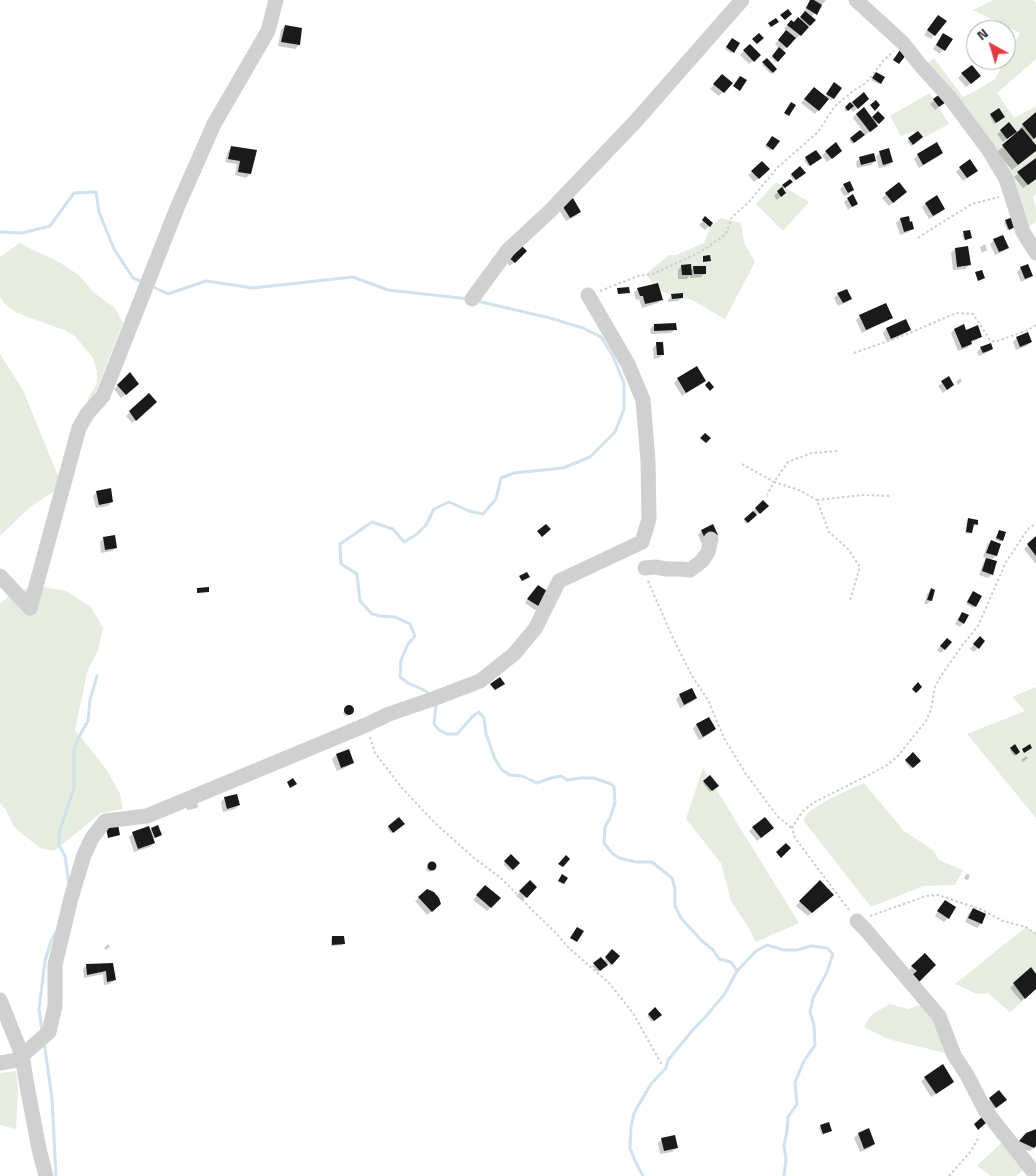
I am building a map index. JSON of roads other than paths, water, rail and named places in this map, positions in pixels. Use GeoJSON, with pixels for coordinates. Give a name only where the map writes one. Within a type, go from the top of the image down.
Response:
{"type":"FeatureCollection","features":[{"type":"Feature","properties":{"kind":"street"},"geometry":{"type":"LineString","coordinates":[[0,576],[30,608],[79,428],[87,414],[103,396],[191,174],[214,124],[268,31],[276,0]]}},
{"type":"Feature","properties":{"kind":"street"},"geometry":{"type":"LineString","coordinates":[[472,299],[508,250],[549,212],[635,122],[742,0]]}},
{"type":"Feature","properties":{"kind":"street"},"geometry":{"type":"LineString","coordinates":[[856,0],[903,42],[921,66],[950,98],[988,149],[1006,179],[1023,232],[1036,253]]}},
{"type":"Feature","properties":{"kind":"street"},"geometry":{"type":"LineString","coordinates":[[0,1063],[17,1060],[49,1032],[55,1006],[55,965],[71,898],[84,855],[92,838],[105,822],[147,816],[389,714],[433,700],[480,681],[514,654],[535,629],[559,581],[642,542],[649,519],[648,461],[643,400],[628,364],[588,295]]}},
{"type":"Feature","properties":{"kind":"street"},"geometry":{"type":"LineString","coordinates":[[645,568],[690,570],[702,561],[708,552],[711,539]]}},
{"type":"Feature","properties":{"kind":"street"},"geometry":{"type":"LineString","coordinates":[[857,921],[939,1016],[954,1055],[967,1075],[985,1110],[1036,1175]]}},
{"type":"Feature","properties":{"kind":"street"},"geometry":{"type":"LineString","coordinates":[[0,1000],[22,1055],[39,1149],[46,1176]]}},
{"type":"Feature","properties":{"kind":"waterway"},"geometry":{"type":"LineString","coordinates":[[0,232],[22,233],[50,226],[74,193],[96,192],[99,212],[114,249],[133,278],[143,282]]}},
{"type":"Feature","properties":{"kind":"waterway"},"geometry":{"type":"LineString","coordinates":[[151,286],[168,294],[206,281],[253,288],[353,277],[388,290],[469,299]]}},
{"type":"Feature","properties":{"kind":"waterway"},"geometry":{"type":"LineString","coordinates":[[429,695],[426,691],[400,677],[401,660],[408,644],[415,636],[410,624],[395,617],[372,614],[360,601],[357,574],[341,564],[340,544],[372,522],[393,529],[404,542],[417,534],[426,525],[434,509],[449,502],[469,511],[483,514],[496,499],[501,478],[514,473],[563,468],[590,457],[615,432],[624,409],[624,383],[613,356],[601,337],[583,328],[550,318],[477,301]]}},
{"type":"Feature","properties":{"kind":"waterway"},"geometry":{"type":"LineString","coordinates":[[69,884],[65,856],[59,845],[59,833],[74,788],[75,746],[88,721],[90,700],[97,676]]}},
{"type":"Feature","properties":{"kind":"waterway"},"geometry":{"type":"LineString","coordinates":[[434,702],[436,705],[434,724],[439,730],[447,734],[457,734],[479,712],[484,718],[486,734],[495,759],[502,770],[510,775],[522,776],[537,783],[561,776],[567,780],[594,778],[611,784],[614,787],[615,803],[605,827],[604,843],[619,858],[636,862],[652,862],[672,878],[675,889],[675,906],[681,918],[713,950],[719,959],[731,962],[737,971],[724,995],[668,1060],[666,1068],[651,1084],[634,1113],[630,1148],[643,1176]]}},
{"type":"Feature","properties":{"kind":"waterway"},"geometry":{"type":"LineString","coordinates":[[42,1031],[39,1009],[45,961],[56,932]]}},
{"type":"Feature","properties":{"kind":"waterway"},"geometry":{"type":"LineString","coordinates":[[737,971],[756,951],[767,945],[784,950],[797,950],[811,946],[827,948],[833,954],[827,972],[813,998],[810,1012],[814,1025],[815,1045],[804,1061],[795,1082],[797,1104],[788,1117],[784,1146],[786,1159],[784,1176]]}},
{"type":"Feature","properties":{"kind":"waterway"},"geometry":{"type":"LineString","coordinates":[[44,1042],[52,1098],[56,1176]]}}]}
